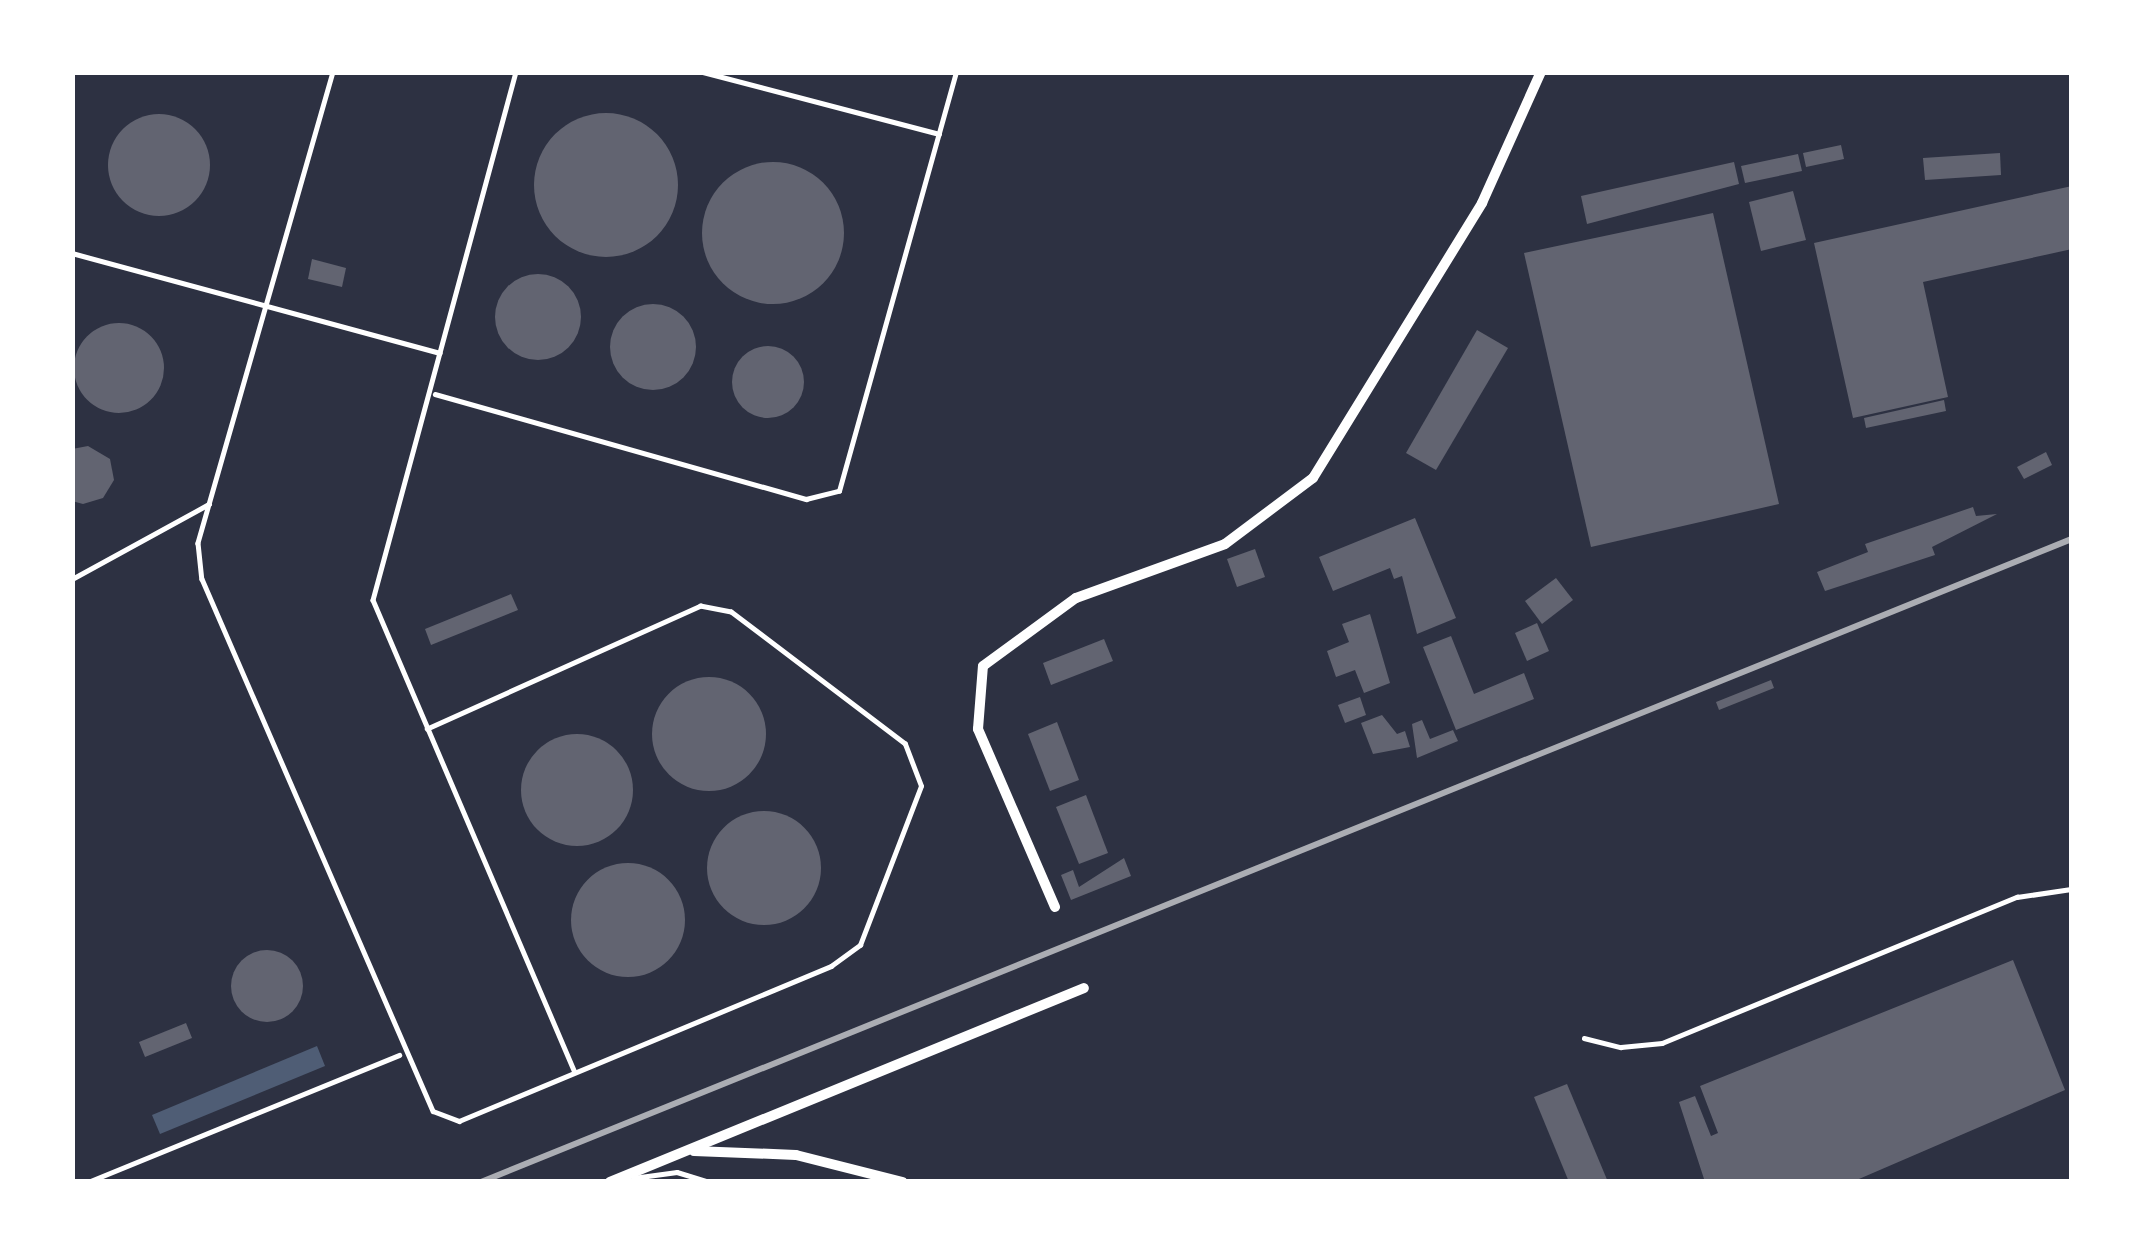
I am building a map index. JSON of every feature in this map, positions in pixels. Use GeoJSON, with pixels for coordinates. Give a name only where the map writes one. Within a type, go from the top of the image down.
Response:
{"type":"FeatureCollection","features":[{"type":"Feature","properties":{"kind":"street"},"geometry":{"type":"LineString","coordinates":[[1054,907],[978,729],[982,666],[1076,598],[1225,544],[1313,478],[1481,203],[1540,72]]}},
{"type":"Feature","properties":{"kind":"street"},"geometry":{"type":"LineString","coordinates":[[613,1181],[1084,988]]}},
{"type":"Feature","properties":{"kind":"street"},"geometry":{"type":"LineString","coordinates":[[688,1150],[796,1155],[902,1182]]}},
{"type":"Feature","properties":{"kind":"lane"},"geometry":{"type":"LineString","coordinates":[[333,72],[198,544],[202,579],[402,1054],[433,1111],[459,1121],[831,966],[860,944],[921,786],[905,744],[731,612],[701,606],[427,729]]}},
{"type":"Feature","properties":{"kind":"lane"},"geometry":{"type":"LineString","coordinates":[[516,72],[440,353],[435,394],[373,600],[574,1070]]}},
{"type":"Feature","properties":{"kind":"lane"},"geometry":{"type":"LineString","coordinates":[[703,72],[939,134]]}},
{"type":"Feature","properties":{"kind":"lane"},"geometry":{"type":"LineString","coordinates":[[435,394],[806,499],[839,491],[956,72]]}},
{"type":"Feature","properties":{"kind":"lane"},"geometry":{"type":"LineString","coordinates":[[72,253],[440,353]]}},
{"type":"Feature","properties":{"kind":"lane"},"geometry":{"type":"LineString","coordinates":[[72,579],[209,504]]}},
{"type":"Feature","properties":{"kind":"lane"},"geometry":{"type":"LineString","coordinates":[[1584,1038],[1621,1047],[1662,1042],[2017,897],[2072,889]]}},
{"type":"Feature","properties":{"kind":"lane"},"geometry":{"type":"LineString","coordinates":[[88,1182],[402,1054]]}},
{"type":"Feature","properties":{"kind":"lane"},"geometry":{"type":"LineString","coordinates":[[613,1181],[677,1172],[709,1182]]}},
{"type":"Feature","properties":{"kind":"water"},"geometry":{"type":"Polygon","coordinates":[[[317,1046],[325,1066],[160,1134],[152,1115],[317,1046]]]}},
{"type":"Feature","properties":{"kind":"building"},"geometry":{"type":"Polygon","coordinates":[[[606,113],[634,119],[657,134],[672,157],[678,185],[672,213],[657,236],[634,251],[606,257],[578,251],[555,236],[540,213],[534,185],[540,157],[555,134],[578,119],[606,113]]]}},
{"type":"Feature","properties":{"kind":"building"},"geometry":{"type":"Polygon","coordinates":[[[159,114],[188,122],[202,136],[210,165],[202,194],[188,208],[159,216],[130,208],[116,194],[108,165],[116,136],[130,122],[159,114]]]}},
{"type":"Feature","properties":{"kind":"building"},"geometry":{"type":"Polygon","coordinates":[[[1841,145],[1844,159],[1806,167],[1803,153],[1841,145]]]}},
{"type":"Feature","properties":{"kind":"building"},"geometry":{"type":"Polygon","coordinates":[[[2000,153],[2001,175],[1925,180],[1923,158],[2000,153]]]}},
{"type":"Feature","properties":{"kind":"building"},"geometry":{"type":"Polygon","coordinates":[[[1798,154],[1802,171],[1745,183],[1741,166],[1798,154]]]}},
{"type":"Feature","properties":{"kind":"building"},"geometry":{"type":"Polygon","coordinates":[[[773,162],[800,168],[823,183],[838,206],[844,233],[838,260],[823,283],[800,298],[773,304],[746,298],[723,283],[708,260],[702,233],[708,206],[723,183],[746,168],[773,162]]]}},
{"type":"Feature","properties":{"kind":"building"},"geometry":{"type":"Polygon","coordinates":[[[1734,162],[1739,184],[1587,224],[1581,196],[1734,162]]]}},
{"type":"Feature","properties":{"kind":"building"},"geometry":{"type":"Polygon","coordinates":[[[2072,186],[2072,249],[1923,282],[1948,397],[1853,418],[1814,243],[2072,186]]]}},
{"type":"Feature","properties":{"kind":"building"},"geometry":{"type":"Polygon","coordinates":[[[1793,191],[1806,240],[1761,251],[1749,202],[1793,191]]]}},
{"type":"Feature","properties":{"kind":"building"},"geometry":{"type":"Polygon","coordinates":[[[1713,213],[1779,504],[1591,547],[1524,253],[1713,213]]]}},
{"type":"Feature","properties":{"kind":"building"},"geometry":{"type":"Polygon","coordinates":[[[312,259],[346,268],[342,287],[308,279],[312,259]]]}},
{"type":"Feature","properties":{"kind":"building"},"geometry":{"type":"Polygon","coordinates":[[[538,274],[554,277],[568,287],[578,301],[578,333],[568,347],[554,357],[538,360],[522,357],[508,347],[498,333],[495,317],[498,301],[508,287],[522,277],[538,274]]]}},
{"type":"Feature","properties":{"kind":"building"},"geometry":{"type":"Polygon","coordinates":[[[653,304],[683,317],[696,347],[683,377],[653,390],[623,377],[610,347],[623,317],[653,304]]]}},
{"type":"Feature","properties":{"kind":"building"},"geometry":{"type":"Polygon","coordinates":[[[119,323],[151,336],[164,368],[151,400],[119,413],[87,400],[74,368],[87,336],[119,323]]]}},
{"type":"Feature","properties":{"kind":"building"},"geometry":{"type":"Polygon","coordinates":[[[1477,330],[1508,348],[1436,470],[1406,453],[1477,330]]]}},
{"type":"Feature","properties":{"kind":"building"},"geometry":{"type":"Polygon","coordinates":[[[768,346],[794,356],[804,382],[794,408],[768,418],[742,408],[732,382],[742,356],[768,346]]]}},
{"type":"Feature","properties":{"kind":"building"},"geometry":{"type":"Polygon","coordinates":[[[1944,400],[1946,411],[1866,428],[1864,418],[1944,400]]]}},
{"type":"Feature","properties":{"kind":"building"},"geometry":{"type":"Polygon","coordinates":[[[88,446],[110,459],[114,480],[103,498],[83,504],[72,501],[72,449],[88,446]]]}},
{"type":"Feature","properties":{"kind":"building"},"geometry":{"type":"Polygon","coordinates":[[[2046,452],[2052,465],[2024,479],[2017,467],[2046,452]]]}},
{"type":"Feature","properties":{"kind":"building"},"geometry":{"type":"Polygon","coordinates":[[[1973,507],[1976,516],[1997,514],[1932,547],[1935,555],[1825,591],[1817,572],[1868,552],[1865,544],[1973,507]]]}},
{"type":"Feature","properties":{"kind":"building"},"geometry":{"type":"Polygon","coordinates":[[[1415,518],[1456,618],[1417,634],[1402,576],[1394,579],[1390,568],[1333,591],[1319,557],[1415,518]]]}},
{"type":"Feature","properties":{"kind":"building"},"geometry":{"type":"Polygon","coordinates":[[[1255,549],[1265,577],[1237,587],[1227,559],[1255,549]]]}},
{"type":"Feature","properties":{"kind":"building"},"geometry":{"type":"Polygon","coordinates":[[[1556,578],[1573,600],[1542,624],[1525,601],[1556,578]]]}},
{"type":"Feature","properties":{"kind":"building"},"geometry":{"type":"Polygon","coordinates":[[[511,594],[518,610],[431,645],[425,629],[511,594]]]}},
{"type":"Feature","properties":{"kind":"building"},"geometry":{"type":"Polygon","coordinates":[[[1370,614],[1390,683],[1364,693],[1355,670],[1336,677],[1327,651],[1349,642],[1342,624],[1370,614]]]}},
{"type":"Feature","properties":{"kind":"building"},"geometry":{"type":"Polygon","coordinates":[[[1537,623],[1549,651],[1527,661],[1515,633],[1537,623]]]}},
{"type":"Feature","properties":{"kind":"building"},"geometry":{"type":"Polygon","coordinates":[[[1451,636],[1474,694],[1524,673],[1534,699],[1456,730],[1423,647],[1451,636]]]}},
{"type":"Feature","properties":{"kind":"building"},"geometry":{"type":"Polygon","coordinates":[[[1104,639],[1113,661],[1051,685],[1043,663],[1104,639]]]}},
{"type":"Feature","properties":{"kind":"building"},"geometry":{"type":"Polygon","coordinates":[[[709,677],[741,686],[757,702],[766,734],[757,766],[741,782],[709,791],[677,782],[661,766],[652,734],[661,702],[677,686],[709,677]]]}},
{"type":"Feature","properties":{"kind":"building"},"geometry":{"type":"Polygon","coordinates":[[[1771,680],[1774,688],[1719,710],[1716,702],[1771,680]]]}},
{"type":"Feature","properties":{"kind":"building"},"geometry":{"type":"Polygon","coordinates":[[[1360,697],[1366,715],[1345,723],[1338,705],[1360,697]]]}},
{"type":"Feature","properties":{"kind":"building"},"geometry":{"type":"Polygon","coordinates":[[[1382,715],[1397,734],[1405,731],[1410,747],[1373,754],[1361,723],[1382,715]]]}},
{"type":"Feature","properties":{"kind":"building"},"geometry":{"type":"Polygon","coordinates":[[[1422,720],[1430,739],[1453,730],[1458,741],[1417,758],[1412,724],[1422,720]]]}},
{"type":"Feature","properties":{"kind":"building"},"geometry":{"type":"Polygon","coordinates":[[[1057,722],[1079,780],[1050,791],[1028,734],[1057,722]]]}},
{"type":"Feature","properties":{"kind":"building"},"geometry":{"type":"Polygon","coordinates":[[[577,734],[599,738],[617,750],[629,768],[633,790],[629,812],[617,830],[599,842],[577,846],[555,842],[537,830],[525,812],[521,790],[525,768],[537,750],[555,738],[577,734]]]}},
{"type":"Feature","properties":{"kind":"building"},"geometry":{"type":"Polygon","coordinates":[[[1086,795],[1108,853],[1079,864],[1056,807],[1086,795]]]}},
{"type":"Feature","properties":{"kind":"building"},"geometry":{"type":"Polygon","coordinates":[[[764,811],[786,816],[804,828],[816,846],[821,868],[816,890],[804,908],[786,920],[764,925],[742,920],[724,908],[712,890],[707,868],[712,846],[724,828],[742,816],[764,811]]]}},
{"type":"Feature","properties":{"kind":"building"},"geometry":{"type":"Polygon","coordinates":[[[1124,858],[1131,876],[1071,900],[1061,875],[1073,870],[1079,887],[1124,858]]]}},
{"type":"Feature","properties":{"kind":"building"},"geometry":{"type":"Polygon","coordinates":[[[628,863],[650,868],[668,880],[680,898],[685,920],[680,942],[668,960],[650,972],[628,977],[606,972],[588,960],[576,942],[571,920],[576,898],[588,880],[606,868],[628,863]]]}},
{"type":"Feature","properties":{"kind":"building"},"geometry":{"type":"Polygon","coordinates":[[[267,950],[292,961],[303,986],[292,1011],[267,1022],[242,1011],[231,986],[242,961],[267,950]]]}},
{"type":"Feature","properties":{"kind":"building"},"geometry":{"type":"Polygon","coordinates":[[[2013,960],[2065,1090],[1852,1182],[1705,1182],[1679,1102],[1695,1096],[1711,1136],[1718,1133],[1700,1086],[2013,960]]]}},
{"type":"Feature","properties":{"kind":"building"},"geometry":{"type":"Polygon","coordinates":[[[186,1023],[192,1038],[145,1057],[139,1042],[186,1023]]]}},
{"type":"Feature","properties":{"kind":"building"},"geometry":{"type":"Polygon","coordinates":[[[1567,1084],[1608,1182],[1569,1182],[1534,1097],[1567,1084]]]}},
{"type":"Feature","properties":{"kind":"railway"},"geometry":{"type":"LineString","coordinates":[[481,1182],[2072,539]]}}]}
